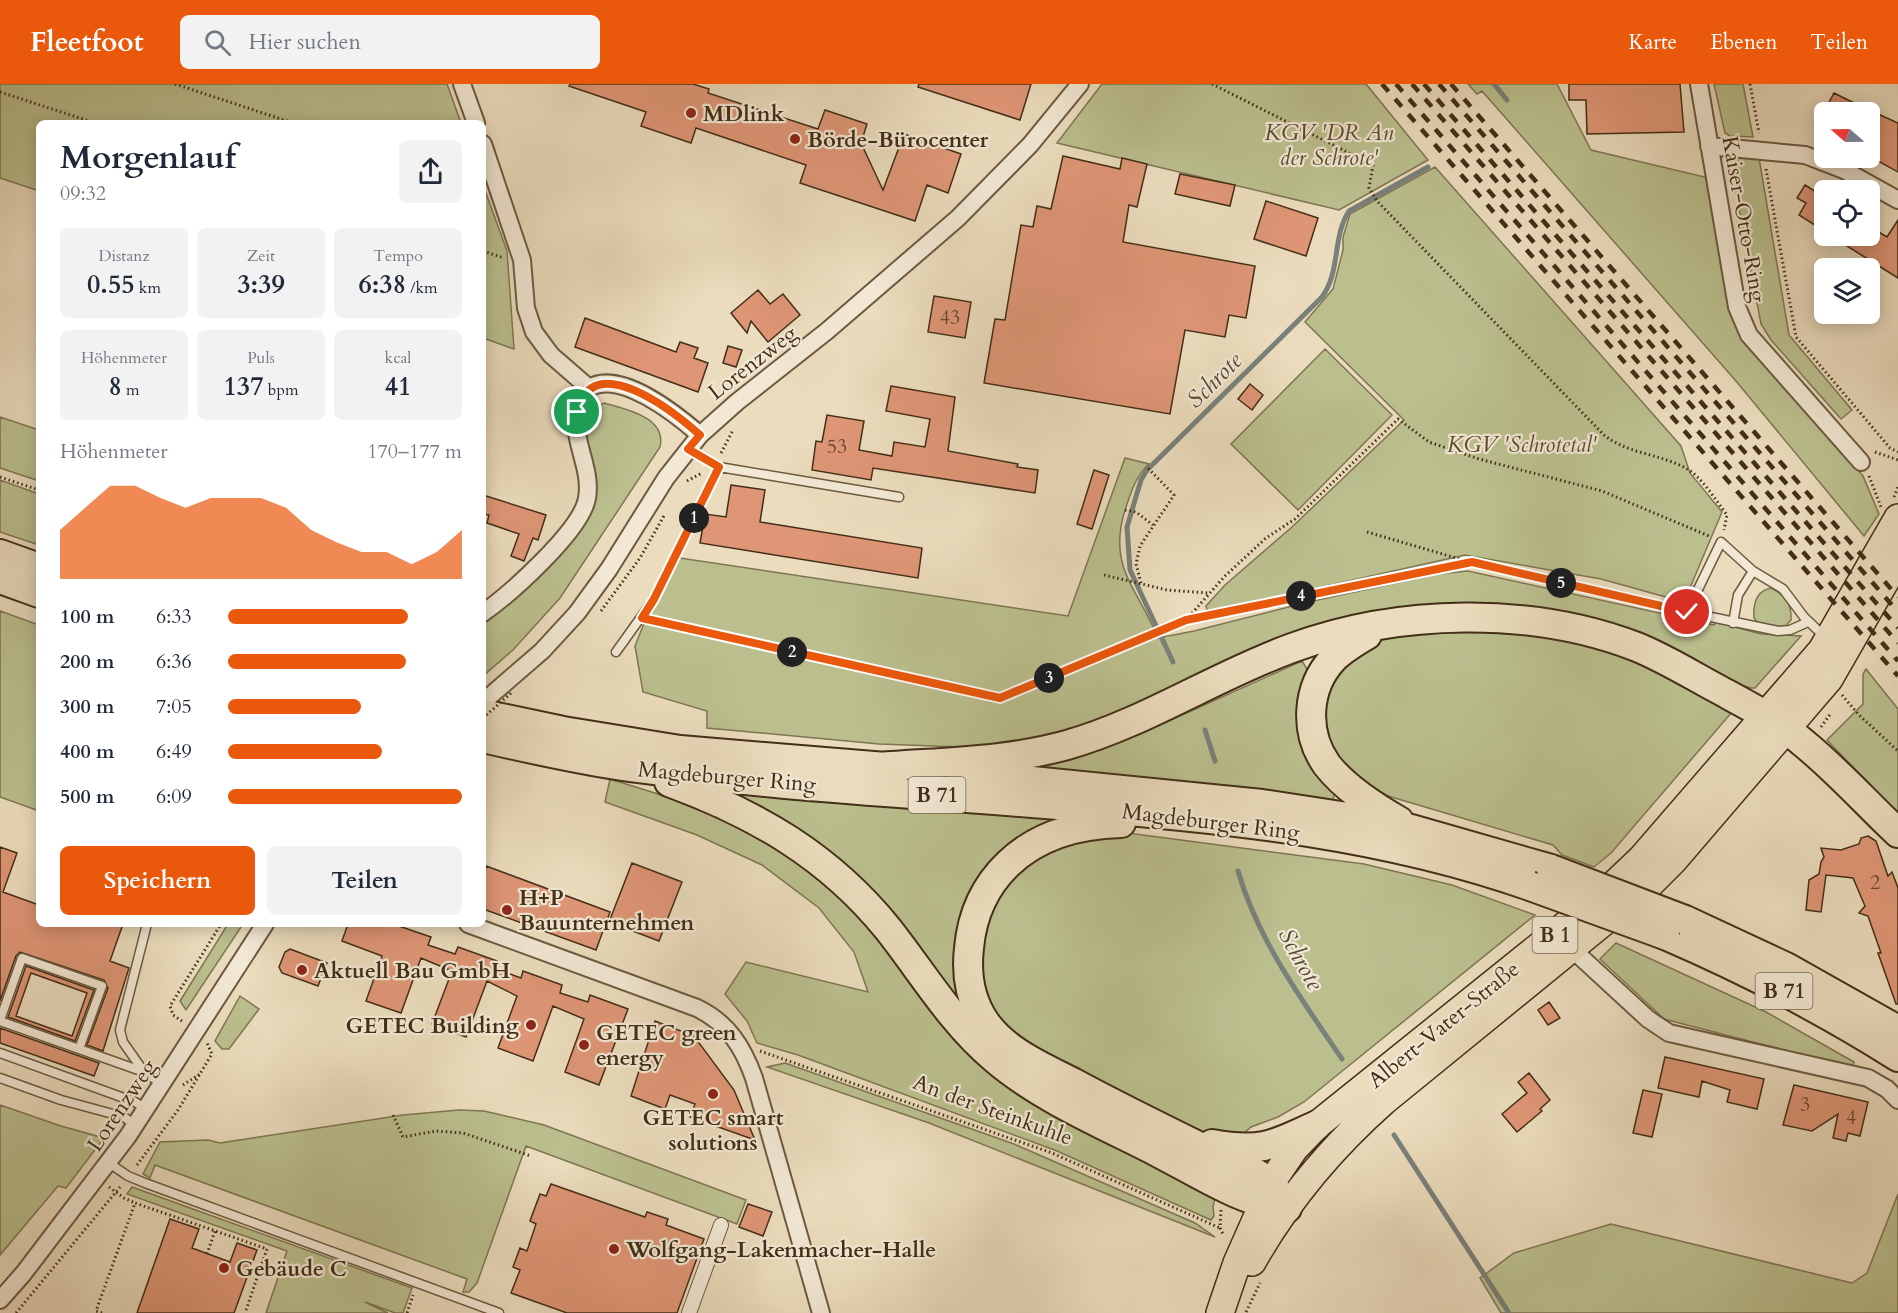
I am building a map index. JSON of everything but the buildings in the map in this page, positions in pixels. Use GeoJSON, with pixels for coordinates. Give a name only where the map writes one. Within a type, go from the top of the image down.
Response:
{"type":"FeatureCollection","features":[{"type":"Feature","properties":{"kind":"highway"},"geometry":{"type":"LineString","coordinates":[[0,554],[36,567]]}},
{"type":"Feature","properties":{"kind":"highway"},"geometry":{"type":"LineString","coordinates":[[0,579],[36,592]]}},
{"type":"Feature","properties":{"kind":"highway"},"geometry":{"type":"LineString","coordinates":[[879,767],[1022,756],[1064,746],[1109,730],[1292,648],[1346,633],[1431,619],[1470,617],[1525,621],[1584,631],[1652,654],[1776,723],[1811,750],[1898,833]]}},
{"type":"Feature","properties":{"kind":"highway"},"geometry":{"type":"LineString","coordinates":[[1381,627],[1338,655],[1320,676],[1313,697],[1312,730],[1322,757],[1336,775],[1376,807],[1411,829]]}},
{"type":"Feature","properties":{"kind":"highway","name":"Magdeburger Ring"},"geometry":{"type":"LineString","coordinates":[[486,717],[638,744],[1127,789],[1262,804],[1411,829],[1675,928],[1770,959],[1898,1030]]}},
{"type":"Feature","properties":{"kind":"highway","name":"Magdeburger Ring"},"geometry":{"type":"LineString","coordinates":[[486,739],[628,767],[731,778],[1247,822],[1396,848],[1463,864],[1540,878]]}},
{"type":"Feature","properties":{"kind":"highway"},"geometry":{"type":"LineString","coordinates":[[628,767],[734,808],[778,832],[823,864],[877,916],[941,999],[986,1051],[1016,1075],[1086,1115],[1273,1199]]}},
{"type":"Feature","properties":{"kind":"highway"},"geometry":{"type":"LineString","coordinates":[[1247,822],[1099,824],[1073,829],[1042,840],[1017,856],[993,881],[979,904],[971,931],[968,958],[970,987],[980,1013],[996,1035],[1032,1061],[1180,1137],[1273,1199]]}},
{"type":"Feature","properties":{"kind":"highway","name":"Magdeburger Ring"},"geometry":{"type":"LineString","coordinates":[[1675,928],[1898,1057]]}},
{"type":"Feature","properties":{"kind":"highway"},"geometry":{"type":"LineString","coordinates":[[1180,1137],[1230,1147],[1260,1148],[1317,1125]]}},
{"type":"Feature","properties":{"kind":"main road","name":"B 1"},"geometry":{"type":"LineString","coordinates":[[1776,723],[1828,640],[1890,513]]}},
{"type":"Feature","properties":{"kind":"main road","name":"B 1"},"geometry":{"type":"LineString","coordinates":[[1776,723],[1836,669],[1898,559]]}},
{"type":"Feature","properties":{"kind":"main road","name":"Albert-Vater-Straße"},"geometry":{"type":"LineString","coordinates":[[1273,1199],[1325,1160],[1367,1116],[1650,884],[1673,861],[1776,723]]}},
{"type":"Feature","properties":{"kind":"main road","name":"Albert-Vater-Straße"},"geometry":{"type":"LineString","coordinates":[[1222,1313],[1259,1249],[1287,1157],[1317,1125],[1616,885],[1776,723]]}},
{"type":"Feature","properties":{"kind":"street"},"geometry":{"type":"LineString","coordinates":[[462,84],[475,120]]}},
{"type":"Feature","properties":{"kind":"street","name":"Lorenzweg"},"geometry":{"type":"LineString","coordinates":[[486,701],[504,692],[577,613],[609,569],[666,478],[700,435],[737,402],[827,331],[958,218],[1030,145],[1080,84]]}},
{"type":"Feature","properties":{"kind":"street","name":"Kaiser-Otto-Ring"},"geometry":{"type":"LineString","coordinates":[[1699,84],[1737,307],[1743,325],[1749,335],[1862,462]]}},
{"type":"Feature","properties":{"kind":"street"},"geometry":{"type":"LineString","coordinates":[[1709,146],[1793,152],[1819,159],[1853,174],[1898,200]]}},
{"type":"Feature","properties":{"kind":"street"},"geometry":{"type":"LineString","coordinates":[[486,153],[522,260],[526,308],[534,332],[551,355],[589,388]]}},
{"type":"Feature","properties":{"kind":"street"},"geometry":{"type":"LineString","coordinates":[[486,611],[528,575],[576,522],[585,506],[587,479],[575,423],[582,398],[589,388],[598,384],[611,384],[651,399],[700,435]]}},
{"type":"Feature","properties":{"kind":"street","name":"Lorenzweg"},"geometry":{"type":"LineString","coordinates":[[0,1300],[109,1163],[263,927]]}},
{"type":"Feature","properties":{"kind":"street"},"geometry":{"type":"LineString","coordinates":[[476,927],[698,1008],[724,1026],[745,1054],[821,1313]]}},
{"type":"Feature","properties":{"kind":"street"},"geometry":{"type":"LineString","coordinates":[[1572,949],[1648,1019],[1669,1033],[1868,1078],[1887,1089],[1898,1100]]}},
{"type":"Feature","properties":{"kind":"street"},"geometry":{"type":"LineString","coordinates":[[689,1313],[721,1225]]}},
{"type":"Feature","properties":{"kind":"lane"},"geometry":{"type":"LineString","coordinates":[[688,449],[719,467],[899,497]]}},
{"type":"Feature","properties":{"kind":"lane"},"geometry":{"type":"LineString","coordinates":[[616,652],[654,599],[719,467]]}},
{"type":"Feature","properties":{"kind":"lane"},"geometry":{"type":"LineString","coordinates":[[1808,622],[1790,630],[1778,632],[1687,612],[1721,542],[1753,571],[1783,589],[1808,622],[1828,640]]}},
{"type":"Feature","properties":{"kind":"lane"},"geometry":{"type":"LineString","coordinates":[[1733,623],[1738,596],[1753,571]]}},
{"type":"Feature","properties":{"kind":"lane"},"geometry":{"type":"LineString","coordinates":[[144,1072],[123,1042],[120,1030],[146,927]]}},
{"type":"Feature","properties":{"kind":"lane"},"geometry":{"type":"LineString","coordinates":[[79,1049],[102,986],[22,958],[0,1020],[79,1049],[144,1072],[162,1084]]}},
{"type":"Feature","properties":{"kind":"lane"},"geometry":{"type":"LineString","coordinates":[[0,1053],[135,1102],[146,1109]]}},
{"type":"Feature","properties":{"kind":"lane"},"geometry":{"type":"LineString","coordinates":[[0,1077],[61,1100],[124,1118],[135,1125]]}},
{"type":"Feature","properties":{"kind":"lane"},"geometry":{"type":"LineString","coordinates":[[109,1163],[128,1176],[499,1313]]}},
{"type":"Feature","properties":{"kind":"path"},"geometry":{"type":"LineString","coordinates":[[175,84],[284,120]]}},
{"type":"Feature","properties":{"kind":"path"},"geometry":{"type":"LineString","coordinates":[[1186,620],[1208,593],[1266,538],[1295,519],[1398,419],[1429,442],[1479,459],[1602,491],[1721,542],[1727,515],[1693,473],[1676,464],[1619,444],[1604,435],[1377,201],[1369,188],[1373,165],[1212,84]]}},
{"type":"Feature","properties":{"kind":"path"},"geometry":{"type":"LineString","coordinates":[[1749,84],[1796,337],[1890,448],[1898,452]]}},
{"type":"Feature","properties":{"kind":"path"},"geometry":{"type":"LineString","coordinates":[[0,92],[86,120]]}},
{"type":"Feature","properties":{"kind":"path"},"geometry":{"type":"LineString","coordinates":[[1890,513],[1862,462],[1876,451],[1898,460]]}},
{"type":"Feature","properties":{"kind":"path"},"geometry":{"type":"LineString","coordinates":[[1141,583],[1136,567],[1137,554],[1153,525],[1174,495],[1146,466]]}},
{"type":"Feature","properties":{"kind":"path"},"geometry":{"type":"LineString","coordinates":[[0,477],[36,489]]}},
{"type":"Feature","properties":{"kind":"path"},"geometry":{"type":"LineString","coordinates":[[1125,510],[1136,512],[1153,525]]}},
{"type":"Feature","properties":{"kind":"path"},"geometry":{"type":"LineString","coordinates":[[1368,532],[1472,562],[1687,612]]}},
{"type":"Feature","properties":{"kind":"path"},"geometry":{"type":"LineString","coordinates":[[642,618],[1000,698],[1186,620],[1472,562]]}},
{"type":"Feature","properties":{"kind":"path"},"geometry":{"type":"LineString","coordinates":[[1104,575],[1167,590],[1208,593]]}},
{"type":"Feature","properties":{"kind":"path"},"geometry":{"type":"LineString","coordinates":[[486,713],[504,692]]}},
{"type":"Feature","properties":{"kind":"path"},"geometry":{"type":"LineString","coordinates":[[1840,693],[1859,715],[1898,751]]}},
{"type":"Feature","properties":{"kind":"path"},"geometry":{"type":"LineString","coordinates":[[196,1031],[173,1015],[170,1006],[219,927]]}},
{"type":"Feature","properties":{"kind":"path","name":"An der Steinkuhle"},"geometry":{"type":"LineString","coordinates":[[745,1054],[755,1050],[773,1054],[1052,1153],[1220,1228]]}},
{"type":"Feature","properties":{"kind":"path","name":"Lorenzweg"},"geometry":{"type":"LineString","coordinates":[[16,1313],[116,1192],[178,1110],[202,1073]]}},
{"type":"Feature","properties":{"kind":"path"},"geometry":{"type":"LineString","coordinates":[[393,1115],[402,1137],[436,1131],[463,1133],[531,1156]]}},
{"type":"Feature","properties":{"kind":"path"},"geometry":{"type":"LineString","coordinates":[[97,1179],[135,1203],[267,1249],[245,1313]]}},
{"type":"Feature","properties":{"kind":"path"},"geometry":{"type":"LineString","coordinates":[[102,1313],[96,1311],[135,1203]]}},
{"type":"Feature","properties":{"kind":"path"},"geometry":{"type":"LineString","coordinates":[[207,1254],[215,1231]]}},
{"type":"Feature","properties":{"kind":"path"},"geometry":{"type":"LineString","coordinates":[[1245,1313],[1262,1279]]}},
{"type":"Feature","properties":{"kind":"path"},"geometry":{"type":"LineString","coordinates":[[407,1313],[414,1293]]}},
{"type":"Feature","properties":{"kind":"green space"},"geometry":{"type":"Polygon","coordinates":[[[0,84],[447,84],[460,120],[36,120],[36,190],[0,178],[0,84]]]}},
{"type":"Feature","properties":{"kind":"green space","name":"KGV 'DR An der Schrote'"},"geometry":{"type":"Polygon","coordinates":[[[1102,84],[1366,84],[1428,160],[1339,210],[1057,143],[1102,84]]]}},
{"type":"Feature","properties":{"kind":"green space"},"geometry":{"type":"Polygon","coordinates":[[[1468,84],[1557,84],[1591,150],[1709,178],[1733,320],[1741,336],[1764,364],[1863,476],[1879,514],[1864,536],[1736,381],[1482,91],[1477,94],[1468,84]]]}},
{"type":"Feature","properties":{"kind":"green space"},"geometry":{"type":"Polygon","coordinates":[[[1714,84],[1743,84],[1753,137],[1730,136],[1725,133],[1714,84]]]}},
{"type":"Feature","properties":{"kind":"green space"},"geometry":{"type":"Polygon","coordinates":[[[1736,157],[1759,158],[1789,335],[1852,410],[1841,419],[1771,340],[1761,324],[1731,166],[1736,157]]]}},
{"type":"Feature","properties":{"kind":"green space","name":"KGV 'Schrotetal'"},"geometry":{"type":"Polygon","coordinates":[[[1435,167],[1681,446],[1690,473],[1722,512],[1684,602],[1601,579],[1465,555],[1228,608],[1207,610],[1206,606],[1225,585],[1292,527],[1404,420],[1305,322],[1333,289],[1350,214],[1435,167]]]}},
{"type":"Feature","properties":{"kind":"green space"},"geometry":{"type":"Polygon","coordinates":[[[486,193],[507,251],[514,349],[486,339],[486,193]]]}},
{"type":"Feature","properties":{"kind":"green space"},"geometry":{"type":"Polygon","coordinates":[[[1325,349],[1392,415],[1298,510],[1231,444],[1325,349]]]}},
{"type":"Feature","properties":{"kind":"green space"},"geometry":{"type":"Polygon","coordinates":[[[604,403],[633,412],[651,421],[657,428],[660,447],[560,598],[513,650],[486,673],[486,620],[501,609],[584,524],[592,510],[596,484],[586,429],[588,419],[594,410],[604,403]]]}},
{"type":"Feature","properties":{"kind":"green space"},"geometry":{"type":"Polygon","coordinates":[[[0,417],[36,429],[36,480],[0,468],[0,417]]]}},
{"type":"Feature","properties":{"kind":"green space"},"geometry":{"type":"Polygon","coordinates":[[[1125,458],[1149,464],[1138,478],[1127,504],[1121,525],[1120,544],[1126,575],[1158,638],[1308,602],[1438,574],[1468,571],[1714,625],[1716,622],[1761,634],[1801,636],[1755,688],[1751,688],[1460,604],[1096,723],[1051,736],[987,746],[879,744],[707,728],[707,711],[643,692],[635,646],[643,626],[680,558],[1068,616],[1125,458]]]}},
{"type":"Feature","properties":{"kind":"green space"},"geometry":{"type":"Polygon","coordinates":[[[0,480],[36,493],[36,544],[0,532],[0,480]]]}},
{"type":"Feature","properties":{"kind":"green space"},"geometry":{"type":"Polygon","coordinates":[[[1771,588],[1784,597],[1789,605],[1791,620],[1783,629],[1759,624],[1754,618],[1756,599],[1762,592],[1771,588]]]}},
{"type":"Feature","properties":{"kind":"green space"},"geometry":{"type":"Polygon","coordinates":[[[0,611],[36,624],[36,810],[0,797],[0,611]]]}},
{"type":"Feature","properties":{"kind":"green space"},"geometry":{"type":"Polygon","coordinates":[[[1482,630],[1565,639],[1639,661],[1732,712],[1611,853],[1594,867],[1562,855],[1553,845],[1388,796],[1352,772],[1335,750],[1326,724],[1325,709],[1328,691],[1336,671],[1373,642],[1384,638],[1426,632],[1482,630]]]}},
{"type":"Feature","properties":{"kind":"green space"},"geometry":{"type":"Polygon","coordinates":[[[1302,661],[1307,669],[1298,704],[1300,736],[1312,766],[1335,794],[1332,801],[1038,768],[1140,734],[1302,661]]]}},
{"type":"Feature","properties":{"kind":"green space"},"geometry":{"type":"Polygon","coordinates":[[[1866,669],[1898,709],[1898,814],[1827,740],[1863,704],[1863,674],[1866,669]]]}},
{"type":"Feature","properties":{"kind":"green space"},"geometry":{"type":"Polygon","coordinates":[[[610,779],[658,794],[749,830],[830,882],[1109,1143],[1215,1198],[1214,1216],[1211,1220],[1057,1151],[798,1055],[757,1043],[747,1021],[725,994],[746,962],[868,992],[854,952],[819,908],[762,865],[697,835],[605,802],[610,779]]]}},
{"type":"Feature","properties":{"kind":"green space"},"geometry":{"type":"Polygon","coordinates":[[[729,789],[1057,818],[1026,832],[999,853],[965,1007],[728,794],[729,789]]]}},
{"type":"Feature","properties":{"kind":"green space"},"geometry":{"type":"Polygon","coordinates":[[[1120,832],[1364,864],[1452,885],[1535,915],[1304,1102],[1278,1117],[1251,1127],[1244,1133],[1241,1141],[1197,1132],[1034,1048],[1007,1030],[986,997],[979,954],[997,892],[1041,851],[1120,832]]]}},
{"type":"Feature","properties":{"kind":"green space"},"geometry":{"type":"Polygon","coordinates":[[[226,927],[241,927],[186,1010],[180,1001],[226,927]]]}},
{"type":"Feature","properties":{"kind":"green space"},"geometry":{"type":"Polygon","coordinates":[[[1616,943],[1766,1012],[1854,1062],[1853,1068],[1664,1019],[1600,959],[1616,943]]]}},
{"type":"Feature","properties":{"kind":"green space"},"geometry":{"type":"Polygon","coordinates":[[[240,996],[259,1009],[229,1049],[222,1049],[215,1041],[240,996]]]}},
{"type":"Feature","properties":{"kind":"green space"},"geometry":{"type":"Polygon","coordinates":[[[785,1063],[1014,1144],[1195,1223],[1215,1237],[929,1123],[767,1067],[785,1063]]]}},
{"type":"Feature","properties":{"kind":"green space"},"geometry":{"type":"Polygon","coordinates":[[[0,1105],[104,1138],[66,1188],[58,1186],[0,1255],[0,1105]]]}},
{"type":"Feature","properties":{"kind":"green space"},"geometry":{"type":"Polygon","coordinates":[[[459,1110],[484,1111],[544,1125],[746,1200],[737,1224],[526,1146],[477,1283],[469,1292],[463,1292],[467,1279],[155,1165],[150,1178],[143,1174],[160,1142],[208,1140],[220,1143],[403,1115],[459,1110]]]}},
{"type":"Feature","properties":{"kind":"green space"},"geometry":{"type":"Polygon","coordinates":[[[132,1187],[412,1288],[403,1313],[395,1313],[365,1302],[388,1313],[266,1313],[287,1251],[127,1194],[132,1187]]]}},
{"type":"Feature","properties":{"kind":"green space"},"geometry":{"type":"Polygon","coordinates":[[[1898,1194],[1898,1313],[1501,1313],[1480,1278],[1514,1253],[1611,1224],[1852,1283],[1867,1273],[1898,1194]]]}},
{"type":"Feature","properties":{"kind":"waterway","name":"Schrote"},"geometry":{"type":"LineString","coordinates":[[1494,84],[1507,100]]}},
{"type":"Feature","properties":{"kind":"waterway","name":"Schrote"},"geometry":{"type":"LineString","coordinates":[[1173,662],[1130,570],[1127,527],[1141,480],[1147,470],[1322,297],[1332,276],[1340,232],[1349,211],[1428,167]]}},
{"type":"Feature","properties":{"kind":"waterway","name":"Schrote"},"geometry":{"type":"LineString","coordinates":[[1205,730],[1215,761]]}},
{"type":"Feature","properties":{"kind":"waterway","name":"Schrote"},"geometry":{"type":"LineString","coordinates":[[1238,871],[1269,945],[1342,1059]]}},
{"type":"Feature","properties":{"kind":"waterway","name":"Schrote"},"geometry":{"type":"LineString","coordinates":[[1394,1135],[1509,1313]]}},
{"type":"Feature","properties":{"kind":"railway"},"geometry":{"type":"LineString","coordinates":[[1382,84],[1898,676]]}},
{"type":"Feature","properties":{"kind":"railway"},"geometry":{"type":"LineString","coordinates":[[1396,84],[1898,661]]}},
{"type":"Feature","properties":{"kind":"railway"},"geometry":{"type":"LineString","coordinates":[[1412,84],[1898,643]]}},
{"type":"Feature","properties":{"kind":"railway"},"geometry":{"type":"LineString","coordinates":[[1424,84],[1898,628]]}},
{"type":"Feature","properties":{"kind":"railway"},"geometry":{"type":"LineString","coordinates":[[1439,84],[1898,612]]}},
{"type":"Feature","properties":{"kind":"railway"},"geometry":{"type":"LineString","coordinates":[[1451,84],[1898,597]]}},
{"type":"Feature","properties":{"kind":"place","name":"MDlink"},"geometry":{"type":"Point","coordinates":[691,113]}},
{"type":"Feature","properties":{"kind":"place","name":"Börde-Bürocenter"},"geometry":{"type":"Point","coordinates":[795,139]}},
{"type":"Feature","properties":{"kind":"place","name":"H+P Bauunternehmen"},"geometry":{"type":"Point","coordinates":[507,910]}},
{"type":"Feature","properties":{"kind":"place","name":"Aktuell Bau GmbH"},"geometry":{"type":"Point","coordinates":[302,970]}},
{"type":"Feature","properties":{"kind":"place","name":"GETEC Building"},"geometry":{"type":"Point","coordinates":[531,1025]}},
{"type":"Feature","properties":{"kind":"place","name":"GETEC green energy"},"geometry":{"type":"Point","coordinates":[584,1045]}},
{"type":"Feature","properties":{"kind":"place","name":"GETEC smart solutions"},"geometry":{"type":"Point","coordinates":[713,1094]}},
{"type":"Feature","properties":{"kind":"place","name":"Wolfgang-Lakenmacher-Halle"},"geometry":{"type":"Point","coordinates":[614,1249]}},
{"type":"Feature","properties":{"kind":"place","name":"Gebäude C"},"geometry":{"type":"Point","coordinates":[224,1268]}},
{"type":"Feature","properties":{"kind":"route"},"geometry":{"type":"LineString","coordinates":[[577,412],[585,392],[594,385],[611,384],[640,394],[660,404],[700,435],[688,449],[719,467],[654,599],[642,618],[1000,698],[1186,620],[1472,562],[1687,612]]}}]}
